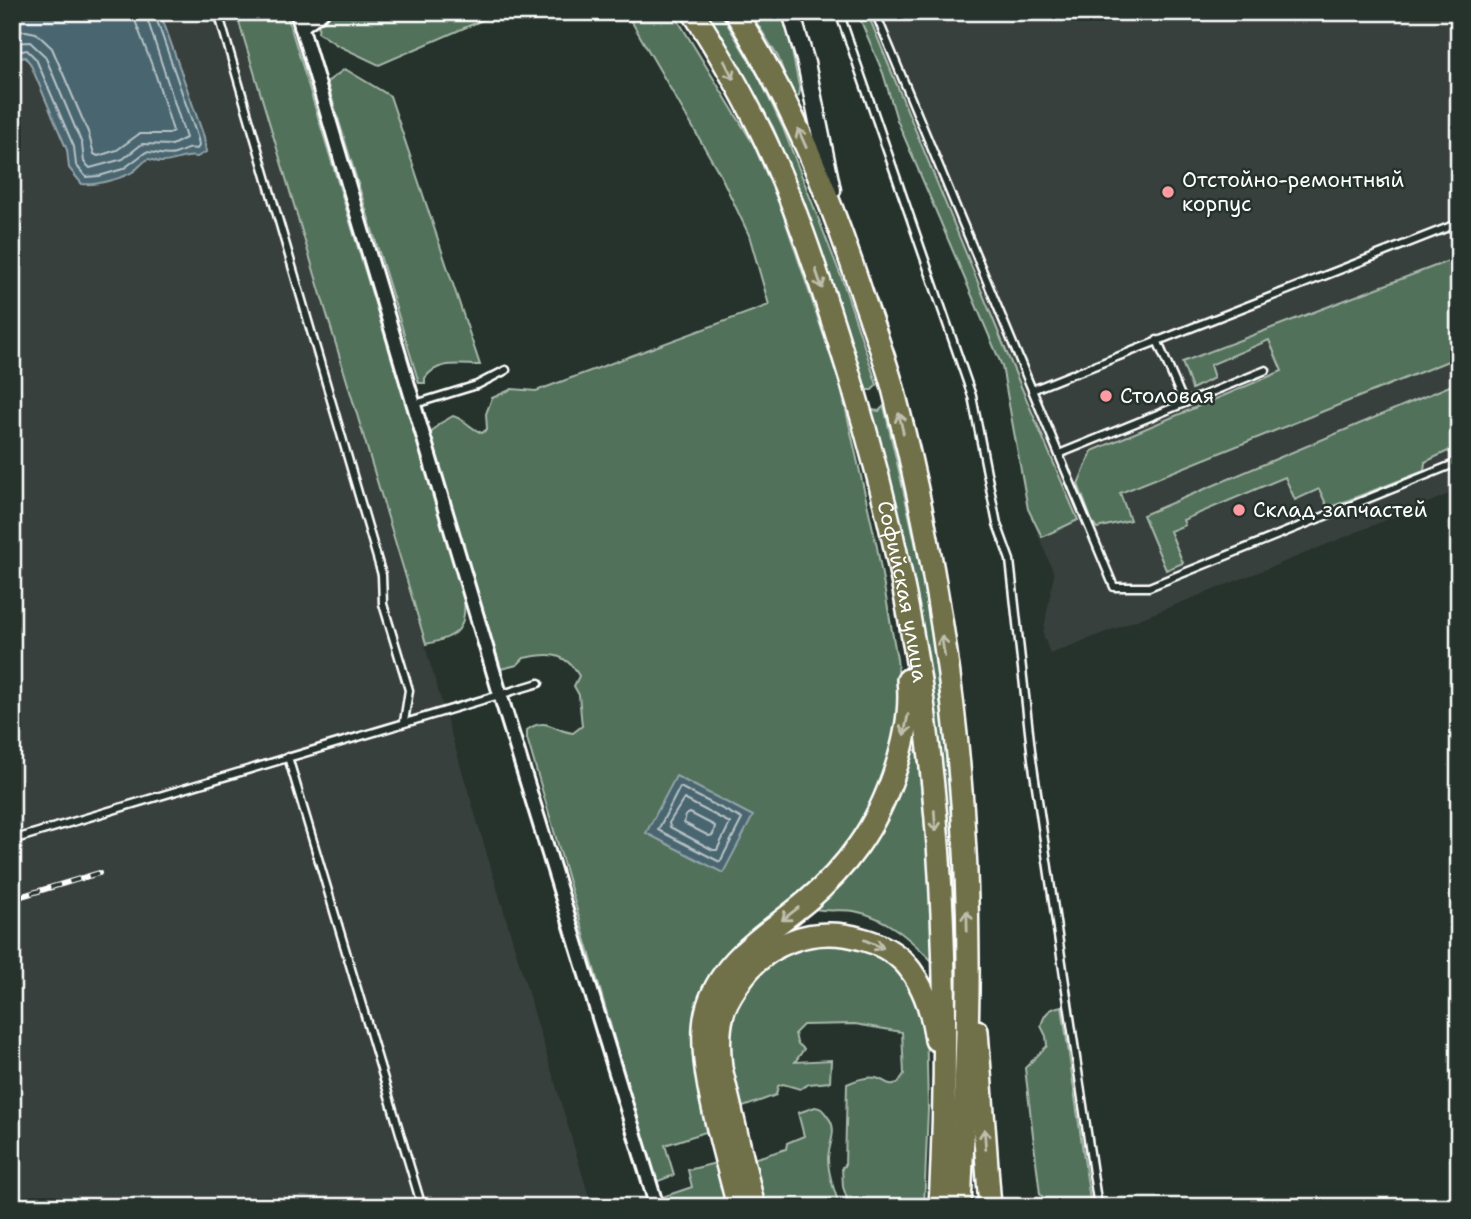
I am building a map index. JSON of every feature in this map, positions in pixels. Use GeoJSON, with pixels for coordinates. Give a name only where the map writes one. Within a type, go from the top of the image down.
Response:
{"type":"FeatureCollection","features":[{"type":"Feature","properties":{"kind":"main road","name":"Софийская улица"},"geometry":{"type":"LineString","coordinates":[[693,12],[723,59],[777,166],[817,273],[857,395],[907,608],[923,701],[933,784],[943,937],[946,1094],[940,1207]]}},
{"type":"Feature","properties":{"kind":"main road","name":"Софийская улица"},"geometry":{"type":"LineString","coordinates":[[735,12],[776,82],[838,224],[892,386],[924,522],[954,716],[963,814],[968,990],[960,1207]]}},
{"type":"Feature","properties":{"kind":"main road"},"geometry":{"type":"LineString","coordinates":[[857,395],[873,400],[881,398],[892,386]]}},
{"type":"Feature","properties":{"kind":"main road"},"geometry":{"type":"LineString","coordinates":[[738,1207],[705,1064],[703,1034],[706,1011],[736,959],[809,899],[841,867],[871,825],[893,774],[908,720],[910,697],[906,654],[907,608]]}},
{"type":"Feature","properties":{"kind":"main road"},"geometry":{"type":"LineString","coordinates":[[754,1207],[720,1068],[720,1027],[723,1012],[743,976],[757,961],[777,947],[811,934],[843,934],[873,942],[903,961],[922,986],[929,1007],[946,1094]]}},
{"type":"Feature","properties":{"kind":"main road"},"geometry":{"type":"LineString","coordinates":[[968,990],[979,1038],[990,1207]]}},
{"type":"Feature","properties":{"kind":"street"},"geometry":{"type":"LineString","coordinates":[[297,12],[500,694],[657,1207]]}},
{"type":"Feature","properties":{"kind":"street"},"geometry":{"type":"LineString","coordinates":[[302,27],[321,12]]}},
{"type":"Feature","properties":{"kind":"street"},"geometry":{"type":"LineString","coordinates":[[794,13],[838,224]]}},
{"type":"Feature","properties":{"kind":"lane"},"geometry":{"type":"LineString","coordinates":[[218,12],[382,575],[383,604],[409,690],[404,722]]}},
{"type":"Feature","properties":{"kind":"lane"},"geometry":{"type":"LineString","coordinates":[[839,12],[972,396],[997,524],[1010,559],[1032,759],[1098,1207]]}},
{"type":"Feature","properties":{"kind":"lane"},"geometry":{"type":"LineString","coordinates":[[875,12],[1114,587],[1149,587],[1459,462]]}},
{"type":"Feature","properties":{"kind":"lane"},"geometry":{"type":"LineString","coordinates":[[1032,390],[1459,223]]}},
{"type":"Feature","properties":{"kind":"lane"},"geometry":{"type":"LineString","coordinates":[[1157,340],[1184,403]]}},
{"type":"Feature","properties":{"kind":"lane"},"geometry":{"type":"LineString","coordinates":[[415,404],[477,385],[506,370]]}},
{"type":"Feature","properties":{"kind":"lane"},"geometry":{"type":"LineString","coordinates":[[1059,454],[1266,370]]}},
{"type":"Feature","properties":{"kind":"lane"},"geometry":{"type":"LineString","coordinates":[[12,840],[540,683]]}},
{"type":"Feature","properties":{"kind":"lane"},"geometry":{"type":"LineString","coordinates":[[288,757],[422,1207]]}},
{"type":"Feature","properties":{"kind":"shaded area"},"geometry":{"type":"Polygon","coordinates":[[[12,12],[236,12],[592,1207],[12,1207],[12,12]]]}},
{"type":"Feature","properties":{"kind":"shaded area"},"geometry":{"type":"Polygon","coordinates":[[[857,12],[1459,12],[1459,490],[1050,654],[1043,634],[1054,574],[1028,509],[1002,366],[897,120],[883,73],[857,12]]]}},
{"type":"Feature","properties":{"kind":"green space"},"geometry":{"type":"Polygon","coordinates":[[[236,12],[286,12],[464,595],[462,624],[453,634],[437,641],[426,644],[236,12]]]}},
{"type":"Feature","properties":{"kind":"green space"},"geometry":{"type":"Polygon","coordinates":[[[333,12],[501,12],[379,65],[337,45],[318,32],[319,24],[333,12]]]}},
{"type":"Feature","properties":{"kind":"green space"},"geometry":{"type":"Polygon","coordinates":[[[623,12],[673,12],[754,145],[781,208],[840,384],[877,547],[900,688],[884,780],[864,823],[821,878],[734,950],[712,1130],[665,1145],[674,1175],[656,1182],[527,738],[527,730],[540,724],[573,733],[582,726],[579,695],[574,686],[579,676],[568,662],[548,655],[524,658],[517,665],[501,669],[430,434],[439,424],[453,416],[482,433],[487,429],[486,414],[492,398],[512,389],[536,391],[769,305],[749,235],[721,176],[633,24],[623,12]]]}},
{"type":"Feature","properties":{"kind":"green space"},"geometry":{"type":"Polygon","coordinates":[[[704,12],[720,12],[759,77],[783,128],[842,279],[877,385],[872,390],[866,390],[773,127],[704,12]]]}},
{"type":"Feature","properties":{"kind":"green space"},"geometry":{"type":"Polygon","coordinates":[[[750,12],[784,12],[800,91],[794,98],[778,57],[750,12]]]}},
{"type":"Feature","properties":{"kind":"green space"},"geometry":{"type":"Polygon","coordinates":[[[857,12],[867,12],[1078,520],[1042,537],[1028,509],[1002,366],[897,120],[883,73],[857,12]]]}},
{"type":"Feature","properties":{"kind":"green space"},"geometry":{"type":"Polygon","coordinates":[[[345,69],[390,96],[480,365],[457,364],[436,368],[425,378],[425,383],[419,383],[327,82],[345,69]]]}},
{"type":"Feature","properties":{"kind":"green space"},"geometry":{"type":"Polygon","coordinates":[[[1459,257],[1458,357],[1120,493],[1130,520],[1097,528],[1078,484],[1092,451],[1282,371],[1269,340],[1210,365],[1214,378],[1192,389],[1182,362],[1459,257]]]}},
{"type":"Feature","properties":{"kind":"green space"},"geometry":{"type":"Polygon","coordinates":[[[1459,382],[1459,405],[1451,410],[1459,429],[1459,456],[1455,458],[1448,451],[1425,462],[1424,471],[1328,508],[1319,489],[1295,500],[1285,477],[1183,520],[1185,525],[1170,531],[1183,563],[1166,570],[1143,515],[1459,382]]]}},
{"type":"Feature","properties":{"kind":"green space"},"geometry":{"type":"Polygon","coordinates":[[[884,406],[922,578],[937,674],[946,751],[954,867],[957,945],[951,946],[920,625],[871,410],[879,411],[884,406]]]}},
{"type":"Feature","properties":{"kind":"green space"},"geometry":{"type":"Polygon","coordinates":[[[911,749],[916,750],[918,755],[937,958],[931,960],[887,923],[854,911],[815,909],[814,904],[911,749]]]}},
{"type":"Feature","properties":{"kind":"green space"},"geometry":{"type":"Polygon","coordinates":[[[827,942],[870,950],[900,972],[910,984],[926,1019],[928,1109],[924,1207],[850,1207],[843,1187],[847,1084],[869,1078],[891,1084],[898,1083],[904,1074],[902,1032],[855,1024],[803,1025],[795,1033],[797,1043],[804,1049],[795,1062],[831,1060],[830,1082],[809,1084],[800,1089],[783,1084],[778,1086],[776,1095],[738,1109],[727,1051],[733,1008],[756,972],[784,952],[827,942]]]}},
{"type":"Feature","properties":{"kind":"green space"},"geometry":{"type":"Polygon","coordinates":[[[1062,1006],[1091,1207],[1049,1207],[1040,1194],[1025,1068],[1047,1046],[1041,1026],[1046,1015],[1050,1010],[1062,1006]]]}},
{"type":"Feature","properties":{"kind":"green space"},"geometry":{"type":"Polygon","coordinates":[[[815,1107],[823,1111],[831,1121],[828,1164],[840,1207],[765,1207],[753,1159],[786,1149],[787,1143],[804,1136],[798,1113],[815,1107]]]}},
{"type":"Feature","properties":{"kind":"green space"},"geometry":{"type":"Polygon","coordinates":[[[720,1162],[731,1207],[666,1207],[662,1197],[692,1187],[688,1170],[720,1162]]]}},
{"type":"Feature","properties":{"kind":"water"},"geometry":{"type":"Polygon","coordinates":[[[12,12],[160,12],[204,137],[206,152],[197,157],[165,162],[148,159],[123,176],[102,183],[82,184],[69,168],[67,150],[30,63],[25,57],[12,61],[12,12]]]}},
{"type":"Feature","properties":{"kind":"water"},"geometry":{"type":"Polygon","coordinates":[[[676,776],[753,816],[723,873],[646,833],[676,776]]]}},
{"type":"Feature","properties":{"kind":"waterway"},"geometry":{"type":"LineString","coordinates":[[414,12],[422,12]]}},
{"type":"Feature","properties":{"kind":"railway"},"geometry":{"type":"LineString","coordinates":[[12,899],[99,873]]}},
{"type":"Feature","properties":{"kind":"place","name":"Отстойно-ремонтный корпус"},"geometry":{"type":"Point","coordinates":[1168,192]}},
{"type":"Feature","properties":{"kind":"place","name":"Столовая"},"geometry":{"type":"Point","coordinates":[1106,396]}},
{"type":"Feature","properties":{"kind":"place","name":"Склад запчастей"},"geometry":{"type":"Point","coordinates":[1239,510]}}]}
